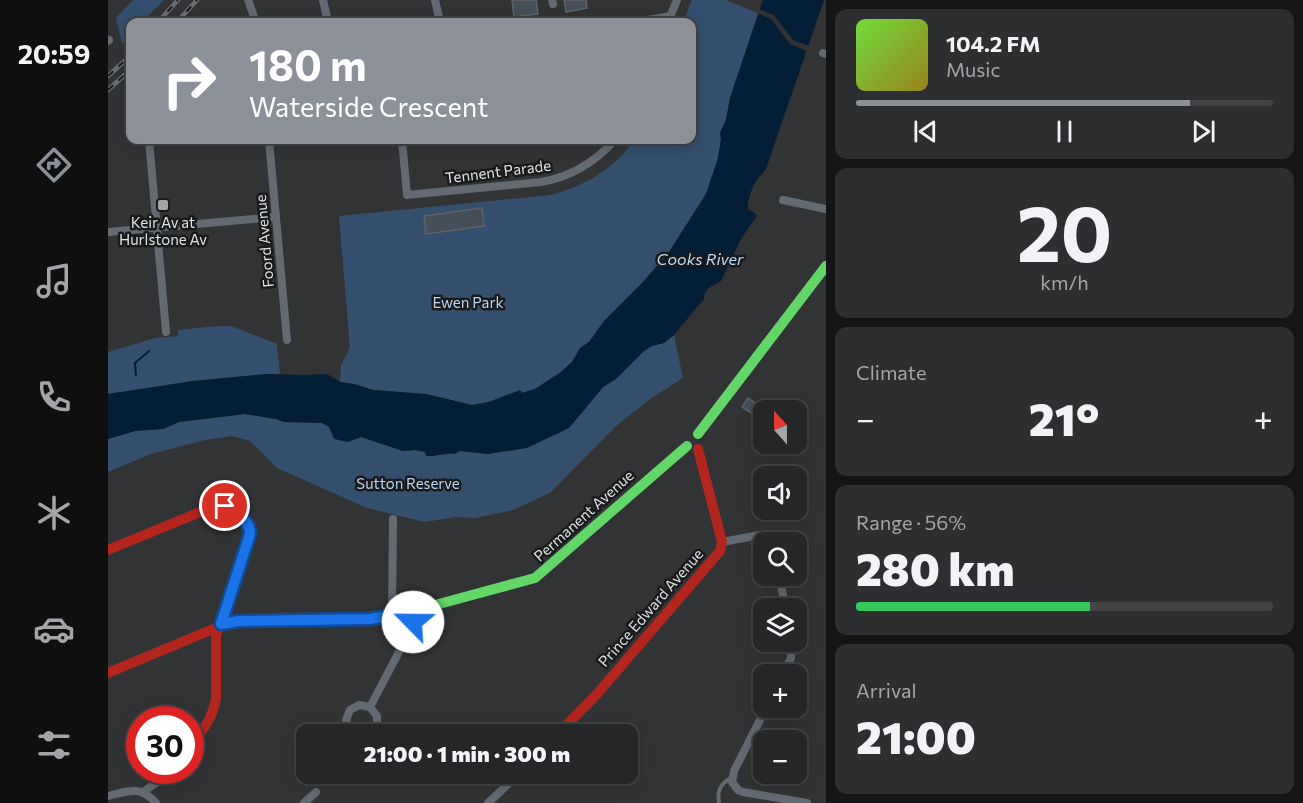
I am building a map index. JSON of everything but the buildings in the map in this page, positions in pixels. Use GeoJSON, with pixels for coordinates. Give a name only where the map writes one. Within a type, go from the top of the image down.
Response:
{"type":"FeatureCollection","features":[{"type":"Feature","properties":{"kind":"main road"},"geometry":{"type":"LineString","coordinates":[[698,434],[826,266]]}},
{"type":"Feature","properties":{"kind":"main road"},"geometry":{"type":"LineString","coordinates":[[693,433],[698,434],[703,440],[702,446],[698,449],[693,450],[687,446],[687,437],[693,433]]}},
{"type":"Feature","properties":{"kind":"main road","name":"Permanent Avenue"},"geometry":{"type":"LineString","coordinates":[[108,673],[221,624],[239,621],[362,620],[392,617],[536,578],[687,446]]}},
{"type":"Feature","properties":{"kind":"main road","name":"Prince Edward Avenue"},"geometry":{"type":"LineString","coordinates":[[568,724],[597,694],[720,551],[722,542],[698,449]]}},
{"type":"Feature","properties":{"kind":"main road"},"geometry":{"type":"LineString","coordinates":[[108,550],[207,508],[225,506],[246,521],[250,527],[250,534],[216,634],[214,708],[204,728]]}},
{"type":"Feature","properties":{"kind":"street"},"geometry":{"type":"LineString","coordinates":[[248,0],[254,18]]}},
{"type":"Feature","properties":{"kind":"street"},"geometry":{"type":"LineString","coordinates":[[323,0],[327,18]]}},
{"type":"Feature","properties":{"kind":"street"},"geometry":{"type":"LineString","coordinates":[[435,0],[439,18]]}},
{"type":"Feature","properties":{"kind":"street"},"geometry":{"type":"LineString","coordinates":[[670,18],[677,0]]}},
{"type":"Feature","properties":{"kind":"street"},"geometry":{"type":"LineString","coordinates":[[149,144],[166,332]]}},
{"type":"Feature","properties":{"kind":"street","name":"Foord Avenue"},"geometry":{"type":"LineString","coordinates":[[269,144],[287,340]]}},
{"type":"Feature","properties":{"kind":"street","name":"Tennent Parade"},"geometry":{"type":"LineString","coordinates":[[402,144],[407,195],[556,179],[570,174],[595,159],[611,144]]}},
{"type":"Feature","properties":{"kind":"street"},"geometry":{"type":"LineString","coordinates":[[783,200],[825,209]]}},
{"type":"Feature","properties":{"kind":"street"},"geometry":{"type":"LineString","coordinates":[[108,232],[276,217]]}},
{"type":"Feature","properties":{"kind":"street"},"geometry":{"type":"LineString","coordinates":[[392,617],[393,519]]}},
{"type":"Feature","properties":{"kind":"street"},"geometry":{"type":"LineString","coordinates":[[722,542],[753,536]]}},
{"type":"Feature","properties":{"kind":"street"},"geometry":{"type":"LineString","coordinates":[[370,707],[410,631],[417,611]]}},
{"type":"Feature","properties":{"kind":"street"},"geometry":{"type":"LineString","coordinates":[[347,724],[347,715],[350,710],[359,705],[370,707],[374,711],[378,721],[377,724]]}},
{"type":"Feature","properties":{"kind":"street"},"geometry":{"type":"LineString","coordinates":[[761,718],[731,778],[738,790],[807,803]]}},
{"type":"Feature","properties":{"kind":"street"},"geometry":{"type":"LineString","coordinates":[[143,792],[155,784]]}},
{"type":"Feature","properties":{"kind":"street"},"geometry":{"type":"LineString","coordinates":[[488,803],[508,784]]}},
{"type":"Feature","properties":{"kind":"street"},"geometry":{"type":"LineString","coordinates":[[108,796],[128,791],[143,792],[156,803]]}},
{"type":"Feature","properties":{"kind":"street"},"geometry":{"type":"LineString","coordinates":[[304,803],[316,792]]}},
{"type":"Feature","properties":{"kind":"lane"},"geometry":{"type":"LineString","coordinates":[[719,803],[719,788],[731,778]]}},
{"type":"Feature","properties":{"kind":"green space"},"geometry":{"type":"Polygon","coordinates":[[[133,0],[164,0],[146,18],[126,18],[126,40],[122,44],[116,18],[133,0]]]}},
{"type":"Feature","properties":{"kind":"green space","name":"Ewen Park"},"geometry":{"type":"Polygon","coordinates":[[[692,0],[726,0],[758,13],[720,133],[718,158],[706,194],[669,252],[604,321],[589,342],[580,348],[572,362],[535,389],[522,393],[520,390],[489,402],[472,405],[426,394],[373,390],[340,382],[341,365],[350,348],[339,216],[551,195],[575,187],[598,175],[618,160],[631,144],[696,144],[696,18],[685,18],[692,0]]]}},
{"type":"Feature","properties":{"kind":"green space"},"geometry":{"type":"Polygon","coordinates":[[[231,326],[277,344],[280,375],[268,374],[193,381],[108,394],[108,352],[155,338],[178,336],[178,330],[231,326]]]}},
{"type":"Feature","properties":{"kind":"green space","name":"Sutton Reserve"},"geometry":{"type":"Polygon","coordinates":[[[674,335],[683,378],[650,399],[615,427],[550,493],[513,510],[475,518],[456,517],[425,522],[367,508],[277,468],[250,441],[232,436],[205,440],[151,454],[108,472],[108,439],[135,431],[163,429],[179,422],[245,414],[284,422],[322,423],[329,427],[333,435],[361,437],[403,451],[415,450],[443,455],[460,451],[488,454],[514,450],[559,433],[578,418],[603,387],[616,379],[644,351],[664,343],[674,335]]]}},
{"type":"Feature","properties":{"kind":"water","name":"Cooks River"},"geometry":{"type":"Polygon","coordinates":[[[763,0],[824,0],[765,171],[757,180],[749,197],[748,209],[757,216],[742,237],[721,281],[707,290],[704,299],[674,335],[664,343],[644,351],[616,379],[603,387],[569,428],[527,448],[488,454],[460,451],[455,454],[430,456],[426,456],[425,452],[403,451],[361,437],[348,442],[334,439],[329,427],[322,423],[284,422],[245,414],[179,422],[163,429],[135,431],[108,439],[108,394],[193,381],[268,374],[327,374],[340,382],[373,390],[426,394],[472,405],[489,402],[520,390],[522,393],[535,389],[561,372],[572,362],[580,348],[589,342],[604,321],[669,252],[706,194],[718,158],[720,133],[726,120],[730,98],[763,0]]]}},
{"type":"Feature","properties":{"kind":"pier"},"geometry":{"type":"Polygon","coordinates":[[[757,8],[774,15],[793,40],[811,47],[809,52],[790,44],[771,19],[755,12],[757,8]]]}},
{"type":"Feature","properties":{"kind":"waterway"},"geometry":{"type":"LineString","coordinates":[[136,375],[135,363],[149,351]]}},
{"type":"Feature","properties":{"kind":"railway"},"geometry":{"type":"LineString","coordinates":[[162,18],[178,0]]}},
{"type":"Feature","properties":{"kind":"railway"},"geometry":{"type":"LineString","coordinates":[[181,18],[197,0]]}},
{"type":"Feature","properties":{"kind":"railway"},"geometry":{"type":"LineString","coordinates":[[108,76],[126,60]]}},
{"type":"Feature","properties":{"kind":"railway"},"geometry":{"type":"LineString","coordinates":[[108,90],[126,74]]}},
{"type":"Feature","properties":{"kind":"traffic: fast"},"geometry":{"type":"LineString","coordinates":[[698,434],[826,266]]}},
{"type":"Feature","properties":{"kind":"traffic: fast"},"geometry":{"type":"LineString","coordinates":[[413,611],[535,578],[687,446]]}},
{"type":"Feature","properties":{"kind":"traffic: jam"},"geometry":{"type":"LineString","coordinates":[[568,724],[597,694],[720,551],[722,542],[698,449]]}},
{"type":"Feature","properties":{"kind":"traffic: jam"},"geometry":{"type":"LineString","coordinates":[[108,550],[215,506],[237,514],[246,523],[250,534],[224,618],[216,634],[216,698],[204,728]]}},
{"type":"Feature","properties":{"kind":"traffic: jam"},"geometry":{"type":"LineString","coordinates":[[108,673],[230,622],[370,619],[392,617],[413,611]]}},
{"type":"Feature","properties":{"kind":"place","name":"Keir Av at Hurlstone Av"},"geometry":{"type":"Point","coordinates":[163,205]}},
{"type":"Feature","properties":{"kind":"route"},"geometry":{"type":"LineString","coordinates":[[225,506],[246,521],[250,527],[250,534],[221,624],[239,621],[370,619],[417,611],[413,622]]}}]}
